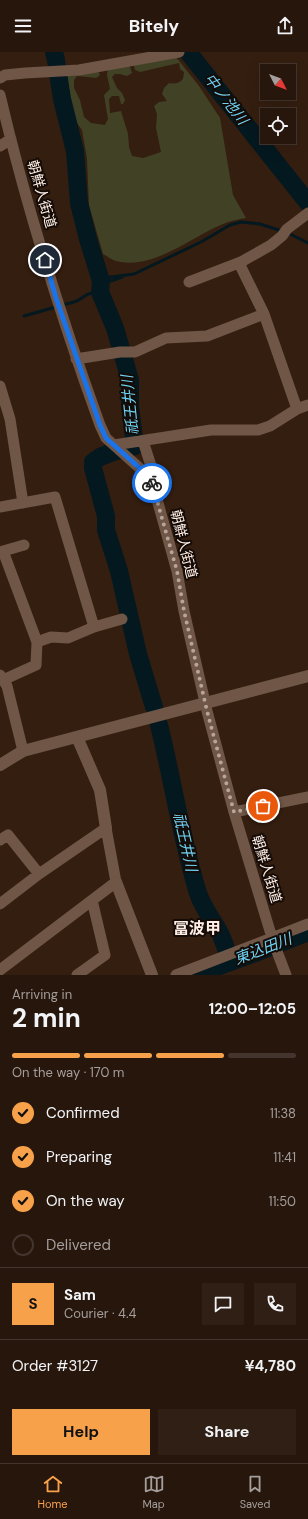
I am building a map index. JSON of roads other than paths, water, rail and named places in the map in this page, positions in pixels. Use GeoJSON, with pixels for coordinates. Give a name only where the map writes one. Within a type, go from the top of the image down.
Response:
{"type":"FeatureCollection","features":[{"type":"Feature","properties":{"kind":"street"},"geometry":{"type":"LineString","coordinates":[[0,78],[5,75],[79,70],[179,52]]}},
{"type":"Feature","properties":{"kind":"street","name":"朝鮮人街道"},"geometry":{"type":"LineString","coordinates":[[0,95],[10,139],[52,287],[100,425],[106,438],[144,472],[154,485],[177,571],[184,611],[234,812],[274,943],[286,975]]}},
{"type":"Feature","properties":{"kind":"street"},"geometry":{"type":"LineString","coordinates":[[0,146],[10,139]]}},
{"type":"Feature","properties":{"kind":"street"},"geometry":{"type":"LineString","coordinates":[[189,282],[239,263],[271,245],[306,214]]}},
{"type":"Feature","properties":{"kind":"street"},"geometry":{"type":"LineString","coordinates":[[118,449],[138,441],[211,430],[258,430],[270,426],[303,407],[264,314],[239,263]]}},
{"type":"Feature","properties":{"kind":"street"},"geometry":{"type":"LineString","coordinates":[[76,359],[122,352],[135,352],[166,338],[207,336],[264,314]]}},
{"type":"Feature","properties":{"kind":"street"},"geometry":{"type":"LineString","coordinates":[[0,386],[5,420],[23,503]]}},
{"type":"Feature","properties":{"kind":"street"},"geometry":{"type":"LineString","coordinates":[[138,441],[154,475],[154,485]]}},
{"type":"Feature","properties":{"kind":"street"},"geometry":{"type":"LineString","coordinates":[[0,507],[55,497],[94,627]]}},
{"type":"Feature","properties":{"kind":"street"},"geometry":{"type":"LineString","coordinates":[[23,751],[7,686],[2,678],[36,665],[37,642],[1,552],[24,545]]}},
{"type":"Feature","properties":{"kind":"street"},"geometry":{"type":"LineString","coordinates":[[37,642],[51,638],[68,638],[94,627],[122,619]]}},
{"type":"Feature","properties":{"kind":"street"},"geometry":{"type":"LineString","coordinates":[[0,765],[23,751],[308,676]]}},
{"type":"Feature","properties":{"kind":"street"},"geometry":{"type":"LineString","coordinates":[[77,737],[100,790],[116,882],[152,975]]}},
{"type":"Feature","properties":{"kind":"street"},"geometry":{"type":"LineString","coordinates":[[234,812],[308,797]]}},
{"type":"Feature","properties":{"kind":"street"},"geometry":{"type":"LineString","coordinates":[[0,904],[39,874],[106,828]]}},
{"type":"Feature","properties":{"kind":"street"},"geometry":{"type":"LineString","coordinates":[[0,840],[8,834],[39,874]]}},
{"type":"Feature","properties":{"kind":"street"},"geometry":{"type":"LineString","coordinates":[[0,970],[116,882]]}},
{"type":"Feature","properties":{"kind":"street"},"geometry":{"type":"LineString","coordinates":[[77,975],[106,954],[92,900]]}},
{"type":"Feature","properties":{"kind":"street"},"geometry":{"type":"LineString","coordinates":[[176,975],[274,943],[308,924]]}},
{"type":"Feature","properties":{"kind":"waterway","name":"祇王井川"},"geometry":{"type":"LineString","coordinates":[[54,52],[62,99],[75,151],[79,203],[101,281],[100,292],[115,328],[130,380],[130,406],[135,446],[100,457],[93,462],[93,468],[106,516],[106,530],[119,571],[138,654],[154,707]]}},
{"type":"Feature","properties":{"kind":"waterway","name":"中ノ池川"},"geometry":{"type":"LineString","coordinates":[[188,52],[308,203]]}},
{"type":"Feature","properties":{"kind":"waterway"},"geometry":{"type":"LineString","coordinates":[[101,281],[111,277],[134,274],[201,242],[230,225],[241,222],[260,224],[282,231]]}},
{"type":"Feature","properties":{"kind":"waterway"},"geometry":{"type":"LineString","coordinates":[[288,233],[308,243]]}},
{"type":"Feature","properties":{"kind":"waterway"},"geometry":{"type":"LineString","coordinates":[[105,280],[111,281],[122,277]]}},
{"type":"Feature","properties":{"kind":"waterway"},"geometry":{"type":"LineString","coordinates":[[24,316],[77,301],[88,294],[100,292]]}},
{"type":"Feature","properties":{"kind":"waterway","name":"祇王井川"},"geometry":{"type":"LineString","coordinates":[[159,725],[187,851],[198,893],[225,944],[227,953]]}},
{"type":"Feature","properties":{"kind":"waterway","name":"東込田川"},"geometry":{"type":"LineString","coordinates":[[195,975],[308,932]]}},
{"type":"Feature","properties":{"kind":"district","name":"冨波甲"},"geometry":{"type":"Point","coordinates":[197,928]}}]}
